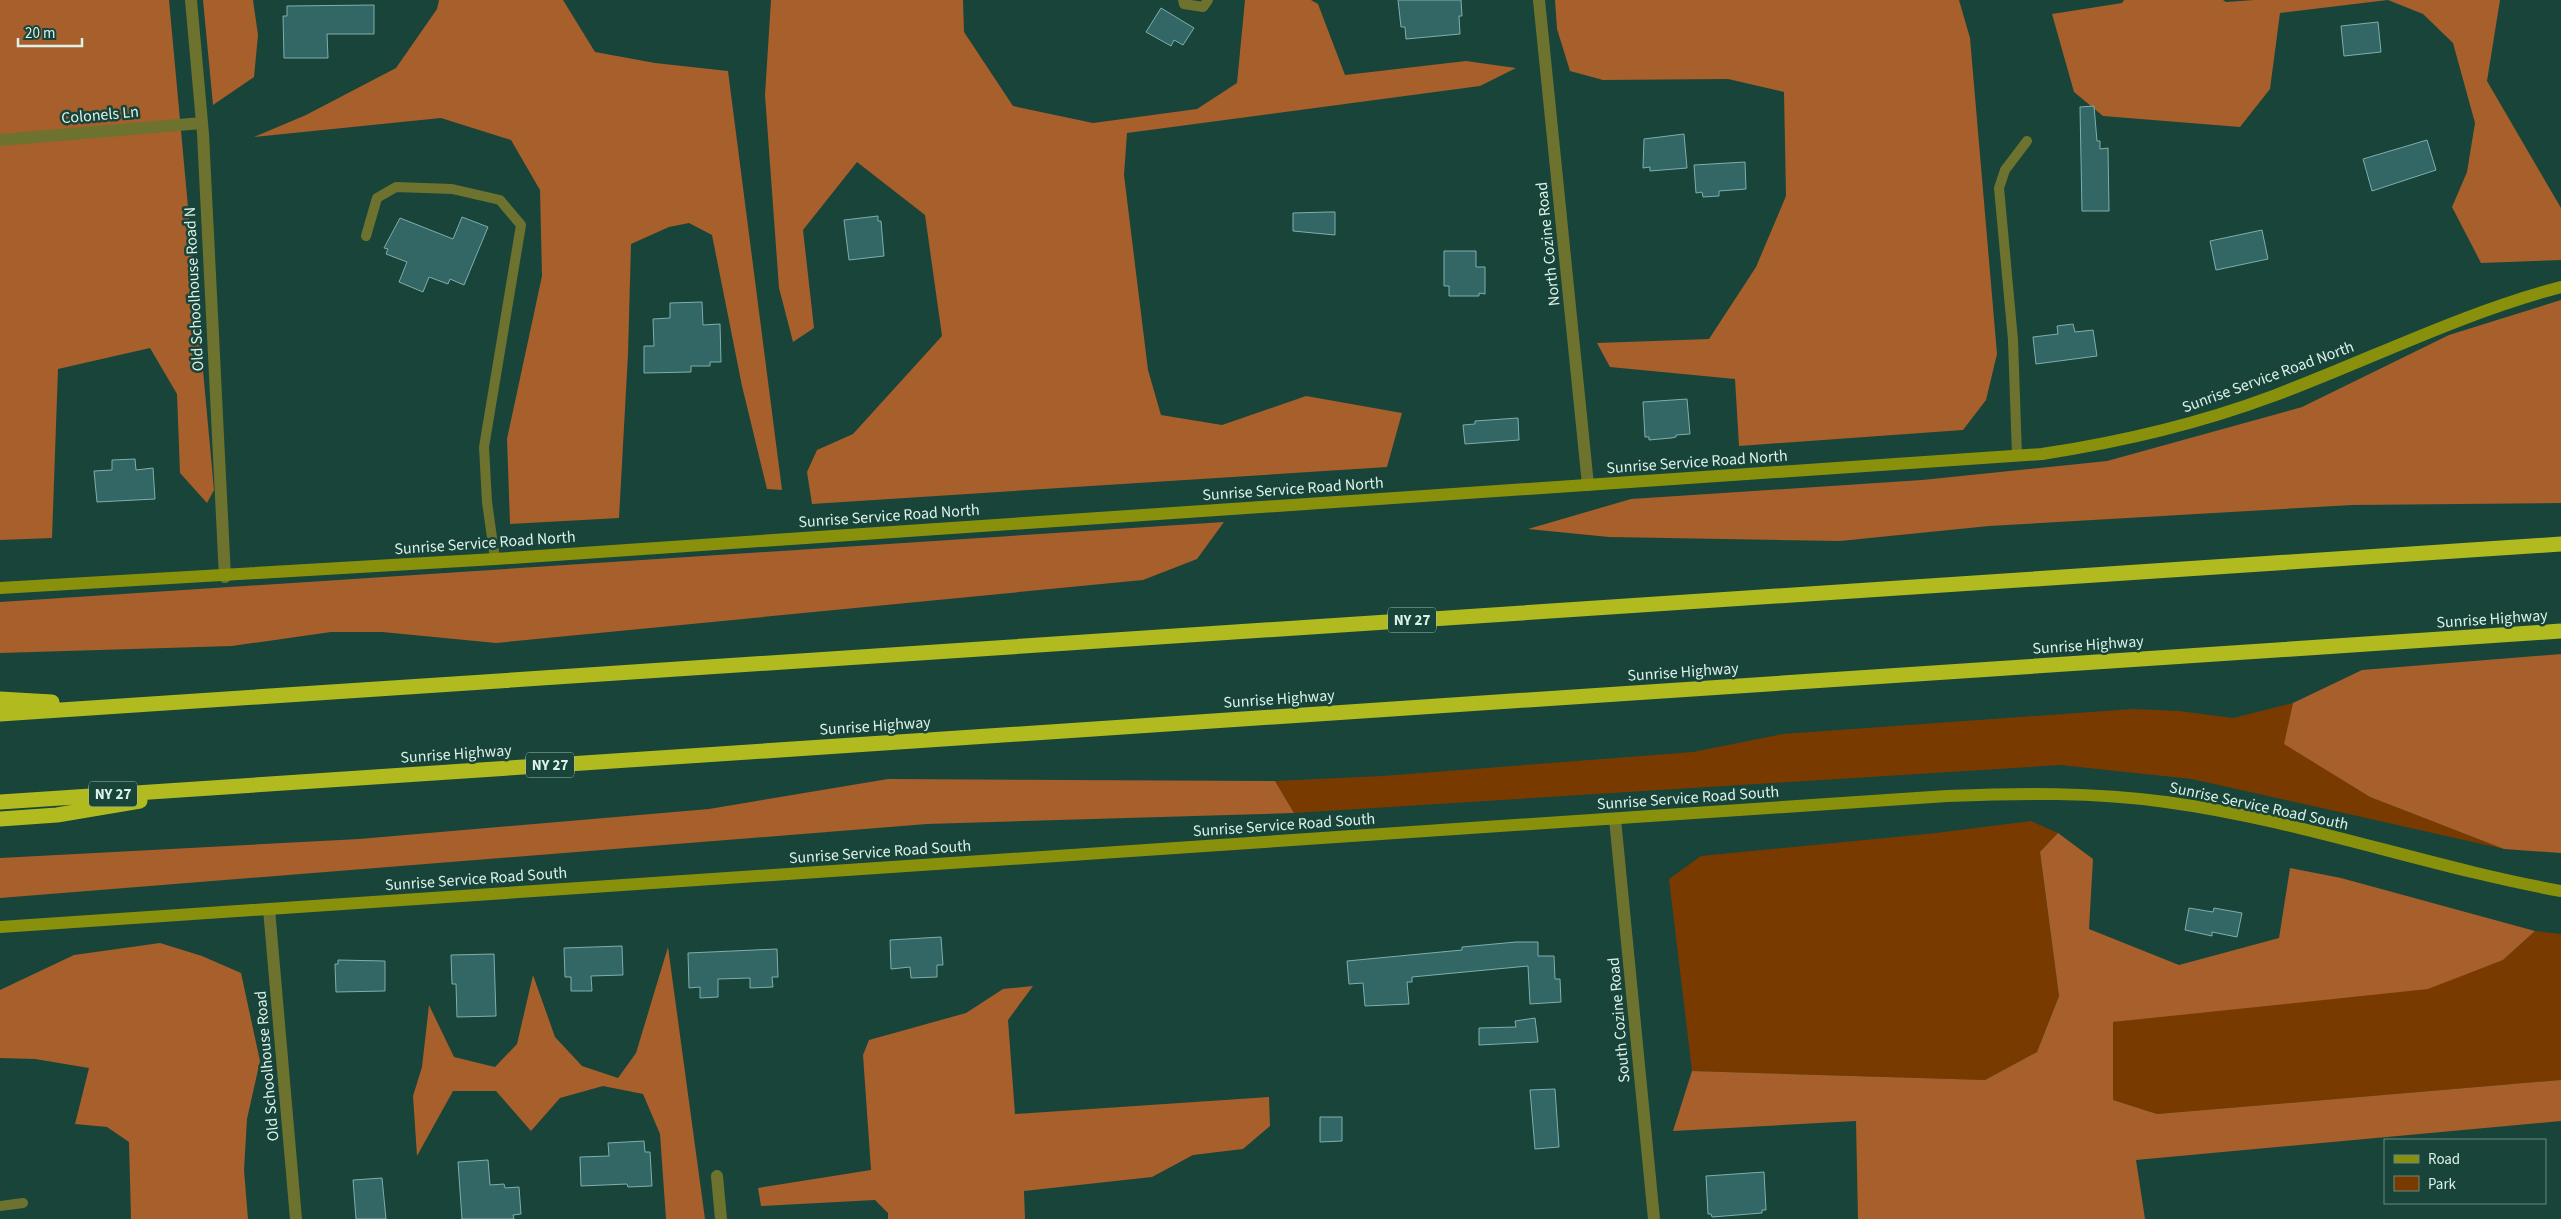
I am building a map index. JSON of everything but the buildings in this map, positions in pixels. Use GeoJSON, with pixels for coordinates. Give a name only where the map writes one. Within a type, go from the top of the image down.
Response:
{"type":"FeatureCollection","features":[{"type":"Feature","properties":{"kind":"highway","name":"NY 27"},"geometry":{"type":"LineString","coordinates":[[0,714],[2561,544]]}},
{"type":"Feature","properties":{"kind":"highway","name":"Sunrise Highway"},"geometry":{"type":"LineString","coordinates":[[0,802],[2561,632]]}},
{"type":"Feature","properties":{"kind":"highway"},"geometry":{"type":"LineString","coordinates":[[0,699],[124,705]]}},
{"type":"Feature","properties":{"kind":"highway"},"geometry":{"type":"LineString","coordinates":[[0,819],[57,815],[225,787]]}},
{"type":"Feature","properties":{"kind":"street","name":"Old Schoolhouse Road N"},"geometry":{"type":"LineString","coordinates":[[192,0],[202,123],[224,577]]}},
{"type":"Feature","properties":{"kind":"street","name":"North Cozine Road"},"geometry":{"type":"LineString","coordinates":[[1539,0],[1588,485]]}},
{"type":"Feature","properties":{"kind":"street","name":"Colonels Ln"},"geometry":{"type":"LineString","coordinates":[[0,140],[202,123]]}},
{"type":"Feature","properties":{"kind":"street","name":"Sunrise Service Road North"},"geometry":{"type":"LineString","coordinates":[[0,588],[224,577],[2017,456],[2106,444],[2208,418],[2274,396],[2446,326],[2561,287]]}},
{"type":"Feature","properties":{"kind":"street","name":"Sunrise Service Road South"},"geometry":{"type":"LineString","coordinates":[[0,927],[1946,796],[2024,793],[2097,795],[2166,802],[2242,815],[2499,878],[2561,891]]}},
{"type":"Feature","properties":{"kind":"street","name":"South Cozine Road"},"geometry":{"type":"LineString","coordinates":[[1615,819],[1654,1219]]}},
{"type":"Feature","properties":{"kind":"street","name":"Old Schoolhouse Road"},"geometry":{"type":"LineString","coordinates":[[269,909],[296,1219]]}},
{"type":"Feature","properties":{"kind":"street"},"geometry":{"type":"LineString","coordinates":[[717,1176],[720,1219]]}},
{"type":"Feature","properties":{"kind":"lane"},"geometry":{"type":"LineString","coordinates":[[1183,0],[1184,4],[1203,7],[1208,0]]}},
{"type":"Feature","properties":{"kind":"lane"},"geometry":{"type":"LineString","coordinates":[[2017,456],[2013,340],[1999,188],[2005,170],[2027,141]]}},
{"type":"Feature","properties":{"kind":"lane"},"geometry":{"type":"LineString","coordinates":[[366,236],[377,198],[396,186],[452,189],[500,200],[521,225],[484,447],[487,502],[495,559]]}},
{"type":"Feature","properties":{"kind":"lane"},"geometry":{"type":"LineString","coordinates":[[0,1206],[23,1203]]}},
{"type":"Feature","properties":{"kind":"green space"},"geometry":{"type":"Polygon","coordinates":[[[2293,703],[2285,744],[2370,797],[2504,849],[2192,779],[2060,765],[1294,813],[1275,781],[1382,776],[1693,752],[1783,734],[2133,709],[2179,711],[2233,718],[2293,703]]]}},
{"type":"Feature","properties":{"kind":"green space"},"geometry":{"type":"Polygon","coordinates":[[[2031,821],[2058,833],[2040,853],[2059,996],[2037,1052],[1985,1080],[1692,1071],[1669,879],[1701,856],[1936,833],[2031,821]]]}},
{"type":"Feature","properties":{"kind":"green space"},"geometry":{"type":"Polygon","coordinates":[[[2535,931],[2561,934],[2561,1080],[2157,1114],[2113,1100],[2113,1022],[2436,985],[2503,960],[2535,931]]]}},
{"type":"Feature","properties":{"kind":"shaded area"},"geometry":{"type":"Polygon","coordinates":[[[0,0],[169,0],[214,490],[207,503],[180,473],[177,394],[150,348],[58,369],[52,538],[0,540],[0,0]]]}},
{"type":"Feature","properties":{"kind":"shaded area"},"geometry":{"type":"Polygon","coordinates":[[[203,0],[253,0],[258,35],[254,77],[213,105],[203,0]]]}},
{"type":"Feature","properties":{"kind":"shaded area"},"geometry":{"type":"Polygon","coordinates":[[[439,0],[563,0],[595,52],[655,63],[728,71],[782,490],[767,489],[742,386],[712,235],[689,223],[669,227],[631,244],[628,354],[619,518],[510,524],[507,439],[542,276],[540,190],[511,140],[441,118],[254,137],[306,115],[396,68],[437,9],[439,0]]]}},
{"type":"Feature","properties":{"kind":"shaded area"},"geometry":{"type":"Polygon","coordinates":[[[771,0],[963,0],[964,32],[1013,106],[1093,123],[1197,109],[1237,83],[1245,0],[1311,0],[1318,4],[1345,75],[1466,61],[1516,68],[1480,86],[1127,133],[1124,175],[1148,370],[1161,415],[1222,425],[1306,396],[1402,413],[1387,467],[812,504],[807,472],[817,450],[853,434],[942,336],[925,215],[857,162],[803,230],[814,328],[793,342],[779,288],[765,95],[771,0]]]}},
{"type":"Feature","properties":{"kind":"shaded area"},"geometry":{"type":"Polygon","coordinates":[[[1555,0],[1959,0],[1970,38],[1997,354],[1986,400],[1963,430],[1739,446],[1735,379],[1610,367],[1597,343],[1709,339],[1756,267],[1786,196],[1784,92],[1728,79],[1603,80],[1570,71],[1557,29],[1555,0]]]}},
{"type":"Feature","properties":{"kind":"shaded area"},"geometry":{"type":"Polygon","coordinates":[[[2124,0],[2223,0],[2226,2],[2254,0],[2388,0],[2280,13],[2270,89],[2240,127],[2103,116],[2074,92],[2052,14],[2122,3],[2124,0]]]}},
{"type":"Feature","properties":{"kind":"shaded area"},"geometry":{"type":"Polygon","coordinates":[[[2388,0],[2500,0],[2487,81],[2561,208],[2561,260],[2481,263],[2452,207],[2467,172],[2475,123],[2453,43],[2423,14],[2388,0]]]}},
{"type":"Feature","properties":{"kind":"shaded area"},"geometry":{"type":"Polygon","coordinates":[[[2561,300],[2561,503],[2352,505],[1989,526],[1840,541],[1609,537],[1528,529],[1631,499],[1922,480],[2107,461],[2302,407],[2449,335],[2561,300]]]}},
{"type":"Feature","properties":{"kind":"shaded area"},"geometry":{"type":"Polygon","coordinates":[[[1224,522],[1197,559],[1143,580],[496,643],[382,632],[331,632],[232,646],[0,653],[0,602],[1224,522]]]}},
{"type":"Feature","properties":{"kind":"shaded area"},"geometry":{"type":"Polygon","coordinates":[[[2561,654],[2561,853],[2504,849],[2370,797],[2284,744],[2293,703],[2362,670],[2561,654]]]}},
{"type":"Feature","properties":{"kind":"shaded area"},"geometry":{"type":"Polygon","coordinates":[[[888,779],[1275,781],[1294,813],[927,824],[0,898],[0,858],[359,839],[709,809],[888,779]]]}},
{"type":"Feature","properties":{"kind":"shaded area"},"geometry":{"type":"Polygon","coordinates":[[[2058,833],[2093,859],[2089,929],[2179,965],[2279,938],[2290,868],[2341,878],[2535,931],[2503,960],[2428,989],[2113,1022],[2113,1100],[2157,1114],[2561,1080],[2561,1121],[2136,1160],[2145,1219],[1858,1219],[1856,1121],[1673,1131],[1692,1071],[1985,1080],[2037,1052],[2059,996],[2040,852],[2058,833]]]}},
{"type":"Feature","properties":{"kind":"shaded area"},"geometry":{"type":"Polygon","coordinates":[[[160,943],[202,956],[241,973],[260,1061],[247,1119],[244,1170],[248,1219],[131,1219],[129,1142],[107,1127],[75,1124],[89,1068],[35,1059],[0,1058],[0,990],[74,955],[160,943]]]}},
{"type":"Feature","properties":{"kind":"shaded area"},"geometry":{"type":"Polygon","coordinates":[[[668,947],[705,1219],[666,1219],[660,1134],[643,1094],[603,1086],[560,1098],[531,1131],[496,1091],[453,1091],[417,1156],[413,1096],[422,1067],[429,1005],[454,1057],[495,1067],[517,1044],[533,975],[555,1037],[582,1066],[618,1078],[636,1053],[668,947]]]}},
{"type":"Feature","properties":{"kind":"shaded area"},"geometry":{"type":"Polygon","coordinates":[[[1033,986],[1008,1020],[1015,1114],[1269,1097],[1270,1126],[1243,1149],[1193,1155],[1152,1177],[1024,1191],[1025,1219],[888,1219],[888,1213],[875,1200],[761,1206],[758,1188],[871,1170],[863,1055],[869,1040],[966,1013],[1003,989],[1033,986]]]}}]}
